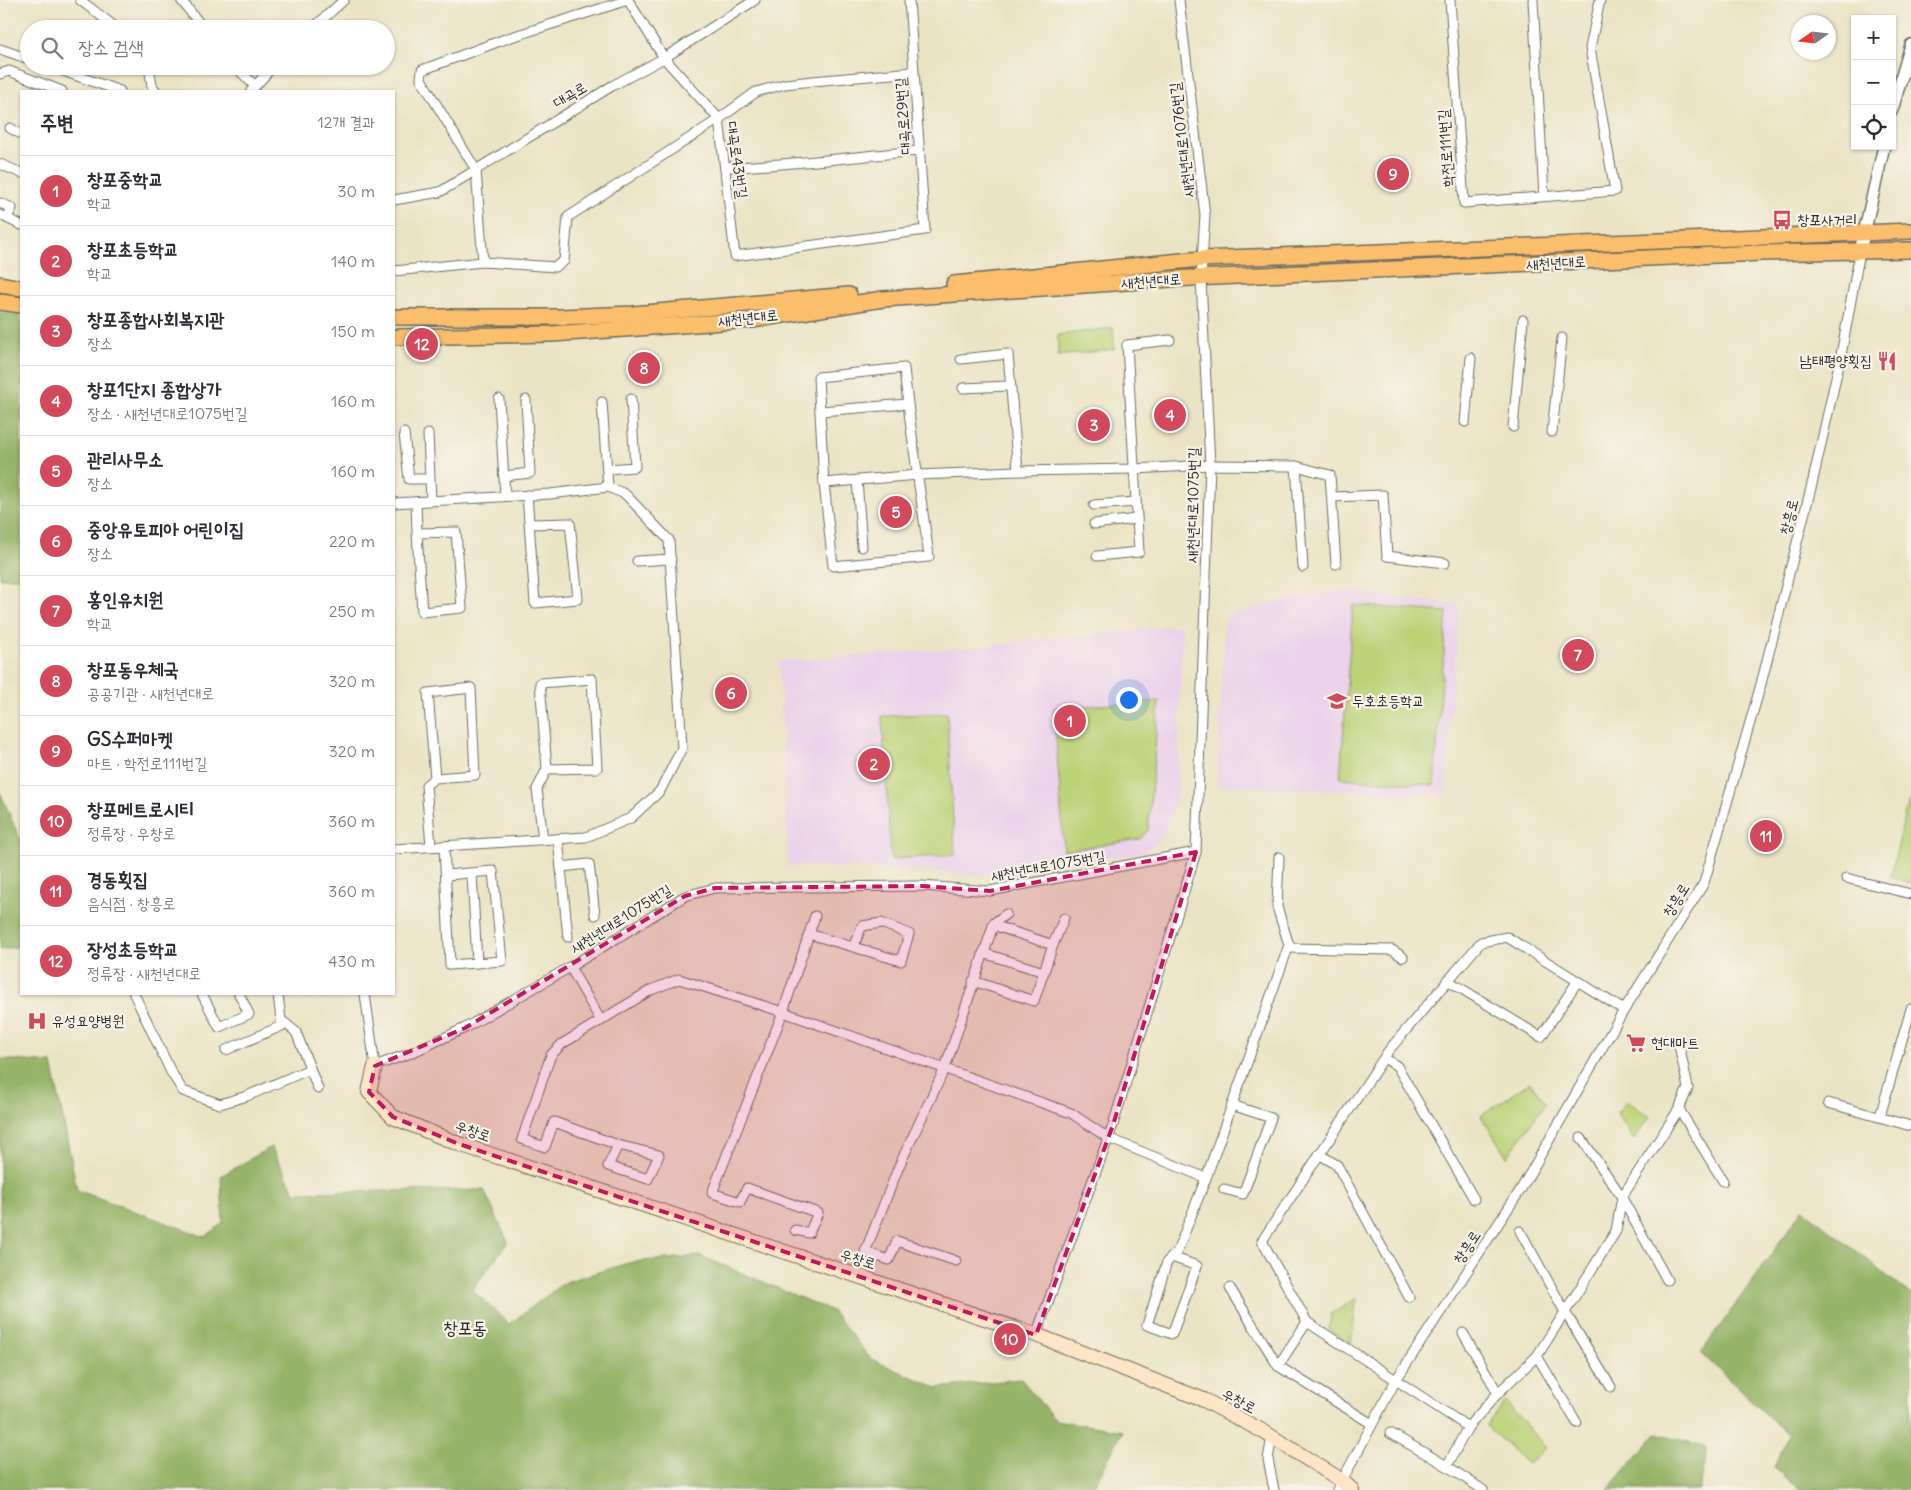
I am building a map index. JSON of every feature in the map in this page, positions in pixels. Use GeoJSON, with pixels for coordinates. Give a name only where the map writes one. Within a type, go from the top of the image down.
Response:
{"type":"FeatureCollection","features":[{"type":"Feature","properties":{"kind":"main road","name":"새천년대로"},"geometry":{"type":"LineString","coordinates":[[395,317],[560,317],[633,314],[784,302],[1201,259],[1793,234],[1911,231]]}},
{"type":"Feature","properties":{"kind":"main road"},"geometry":{"type":"LineString","coordinates":[[1762,253],[1773,246],[1794,244],[1796,239],[1793,234]]}},
{"type":"Feature","properties":{"kind":"main road","name":"새천년대로"},"geometry":{"type":"LineString","coordinates":[[395,337],[552,334],[752,320],[883,299],[1201,278],[1762,253],[1911,250]]}},
{"type":"Feature","properties":{"kind":"main road"},"geometry":{"type":"LineString","coordinates":[[0,284],[20,288]]}},
{"type":"Feature","properties":{"kind":"main road"},"geometry":{"type":"LineString","coordinates":[[0,302],[20,305]]}},
{"type":"Feature","properties":{"kind":"main road","name":"우창로"},"geometry":{"type":"LineString","coordinates":[[375,1066],[369,1092],[393,1117],[459,1144],[1036,1335],[1204,1400],[1272,1437],[1339,1485],[1352,1490]]}},
{"type":"Feature","properties":{"kind":"street"},"geometry":{"type":"LineString","coordinates":[[80,0],[106,20]]}},
{"type":"Feature","properties":{"kind":"street"},"geometry":{"type":"LineString","coordinates":[[181,0],[197,20]]}},
{"type":"Feature","properties":{"kind":"street"},"geometry":{"type":"LineString","coordinates":[[322,20],[344,0]]}},
{"type":"Feature","properties":{"kind":"street","name":"대곡로43번길"},"geometry":{"type":"LineString","coordinates":[[476,170],[421,79],[422,70],[508,38],[628,0],[664,58],[719,119],[735,256]]}},
{"type":"Feature","properties":{"kind":"street","name":"대곡로"},"geometry":{"type":"LineString","coordinates":[[395,200],[440,192],[612,86],[664,58],[755,0]]}},
{"type":"Feature","properties":{"kind":"street","name":"대곡로29번길"},"geometry":{"type":"LineString","coordinates":[[735,256],[925,230],[909,0]]}},
{"type":"Feature","properties":{"kind":"street","name":"새천년대로1076번길"},"geometry":{"type":"LineString","coordinates":[[1179,0],[1205,214],[1201,278]]}},
{"type":"Feature","properties":{"kind":"street","name":"학전로111번길"},"geometry":{"type":"LineString","coordinates":[[1450,0],[1464,203],[1615,191],[1590,48],[1600,0]]}},
{"type":"Feature","properties":{"kind":"street"},"geometry":{"type":"LineString","coordinates":[[1533,0],[1544,196]]}},
{"type":"Feature","properties":{"kind":"street"},"geometry":{"type":"LineString","coordinates":[[1893,105],[1911,45]]}},
{"type":"Feature","properties":{"kind":"street"},"geometry":{"type":"LineString","coordinates":[[0,49],[20,56]]}},
{"type":"Feature","properties":{"kind":"street"},"geometry":{"type":"LineString","coordinates":[[0,74],[9,71],[59,90]]}},
{"type":"Feature","properties":{"kind":"street"},"geometry":{"type":"LineString","coordinates":[[395,271],[483,262],[555,267],[564,261],[568,217],[719,119],[756,92],[785,84],[914,72]]}},
{"type":"Feature","properties":{"kind":"street"},"geometry":{"type":"LineString","coordinates":[[75,75],[117,90]]}},
{"type":"Feature","properties":{"kind":"street"},"geometry":{"type":"LineString","coordinates":[[150,75],[152,86],[155,90]]}},
{"type":"Feature","properties":{"kind":"street"},"geometry":{"type":"LineString","coordinates":[[241,75],[252,88],[264,75]]}},
{"type":"Feature","properties":{"kind":"street"},"geometry":{"type":"LineString","coordinates":[[10,128],[20,133]]}},
{"type":"Feature","properties":{"kind":"street"},"geometry":{"type":"LineString","coordinates":[[1860,251],[1883,150]]}},
{"type":"Feature","properties":{"kind":"street"},"geometry":{"type":"LineString","coordinates":[[726,167],[769,166],[838,157],[920,151]]}},
{"type":"Feature","properties":{"kind":"street"},"geometry":{"type":"LineString","coordinates":[[0,164],[20,173]]}},
{"type":"Feature","properties":{"kind":"street"},"geometry":{"type":"LineString","coordinates":[[476,170],[483,262]]}},
{"type":"Feature","properties":{"kind":"street"},"geometry":{"type":"LineString","coordinates":[[0,203],[12,208],[4,217],[20,225]]}},
{"type":"Feature","properties":{"kind":"street","name":"창흥로"},"geometry":{"type":"LineString","coordinates":[[1339,1485],[1396,1380],[1521,1189],[1624,1010],[1704,883],[1761,684],[1811,490],[1843,346],[1860,251]]}},
{"type":"Feature","properties":{"kind":"street","name":"새천년대로1075번길"},"geometry":{"type":"LineString","coordinates":[[375,1066],[411,1053],[465,1028],[570,967],[685,896],[715,888],[922,886],[990,891],[1196,852],[1210,465],[1201,278]]}},
{"type":"Feature","properties":{"kind":"street"},"geometry":{"type":"LineString","coordinates":[[1513,427],[1523,320]]}},
{"type":"Feature","properties":{"kind":"street"},"geometry":{"type":"LineString","coordinates":[[1552,432],[1562,338]]}},
{"type":"Feature","properties":{"kind":"street"},"geometry":{"type":"LineString","coordinates":[[1097,556],[1139,552],[1127,345],[1170,340]]}},
{"type":"Feature","properties":{"kind":"street"},"geometry":{"type":"LineString","coordinates":[[961,359],[1008,354],[1009,386],[1018,471]]}},
{"type":"Feature","properties":{"kind":"street"},"geometry":{"type":"LineString","coordinates":[[1466,422],[1470,358]]}},
{"type":"Feature","properties":{"kind":"street"},"geometry":{"type":"LineString","coordinates":[[904,368],[907,404],[929,557],[833,566],[824,483],[821,411],[818,377],[904,368]]}},
{"type":"Feature","properties":{"kind":"street"},"geometry":{"type":"LineString","coordinates":[[963,388],[1009,386]]}},
{"type":"Feature","properties":{"kind":"street"},"geometry":{"type":"LineString","coordinates":[[498,399],[505,496]]}},
{"type":"Feature","properties":{"kind":"street"},"geometry":{"type":"LineString","coordinates":[[607,469],[635,467],[631,399]]}},
{"type":"Feature","properties":{"kind":"street"},"geometry":{"type":"LineString","coordinates":[[504,476],[530,473],[526,400]]}},
{"type":"Feature","properties":{"kind":"street"},"geometry":{"type":"LineString","coordinates":[[602,402],[608,487]]}},
{"type":"Feature","properties":{"kind":"street"},"geometry":{"type":"LineString","coordinates":[[821,411],[907,404]]}},
{"type":"Feature","properties":{"kind":"street"},"geometry":{"type":"LineString","coordinates":[[404,433],[409,479],[429,479]]}},
{"type":"Feature","properties":{"kind":"street"},"geometry":{"type":"LineString","coordinates":[[428,434],[430,501]]}},
{"type":"Feature","properties":{"kind":"street"},"geometry":{"type":"LineString","coordinates":[[824,483],[918,475],[1018,471],[1134,469],[1210,465],[1296,466],[1330,475],[1336,564]]}},
{"type":"Feature","properties":{"kind":"street"},"geometry":{"type":"LineString","coordinates":[[1296,466],[1303,567]]}},
{"type":"Feature","properties":{"kind":"street"},"geometry":{"type":"LineString","coordinates":[[857,480],[862,547]]}},
{"type":"Feature","properties":{"kind":"street"},"geometry":{"type":"LineString","coordinates":[[395,503],[527,495],[608,487],[625,494],[669,540],[682,748],[660,791],[631,818],[586,837],[395,849]]}},
{"type":"Feature","properties":{"kind":"street"},"geometry":{"type":"LineString","coordinates":[[527,495],[529,524],[535,603],[578,599],[570,522],[529,524]]}},
{"type":"Feature","properties":{"kind":"street"},"geometry":{"type":"LineString","coordinates":[[1332,497],[1383,495],[1387,556],[1445,563]]}},
{"type":"Feature","properties":{"kind":"street"},"geometry":{"type":"LineString","coordinates":[[416,502],[417,533],[422,612],[462,608],[456,532],[417,533]]}},
{"type":"Feature","properties":{"kind":"street"},"geometry":{"type":"LineString","coordinates":[[1094,505],[1136,502]]}},
{"type":"Feature","properties":{"kind":"street"},"geometry":{"type":"LineString","coordinates":[[1094,524],[1137,519]]}},
{"type":"Feature","properties":{"kind":"street"},"geometry":{"type":"LineString","coordinates":[[637,561],[670,559]]}},
{"type":"Feature","properties":{"kind":"street"},"geometry":{"type":"LineString","coordinates":[[543,840],[538,789],[547,769],[540,683],[592,679],[597,768],[547,769]]}},
{"type":"Feature","properties":{"kind":"street"},"geometry":{"type":"LineString","coordinates":[[431,846],[426,785],[436,778],[475,776],[471,688],[428,693],[436,778]]}},
{"type":"Feature","properties":{"kind":"street"},"geometry":{"type":"LineString","coordinates":[[558,839],[568,937]]}},
{"type":"Feature","properties":{"kind":"street"},"geometry":{"type":"LineString","coordinates":[[444,846],[450,965],[502,961],[493,871],[446,874]]}},
{"type":"Feature","properties":{"kind":"street"},"geometry":{"type":"LineString","coordinates":[[1036,1335],[1108,1138],[1160,975],[1196,852]]}},
{"type":"Feature","properties":{"kind":"street"},"geometry":{"type":"LineString","coordinates":[[1172,1257],[1197,1266],[1172,1334],[1147,1325],[1167,1262],[1172,1257],[1177,1252],[1206,1178],[1289,945],[1277,907],[1280,857]]}},
{"type":"Feature","properties":{"kind":"street"},"geometry":{"type":"LineString","coordinates":[[561,867],[589,864],[595,915]]}},
{"type":"Feature","properties":{"kind":"street"},"geometry":{"type":"LineString","coordinates":[[472,874],[477,963]]}},
{"type":"Feature","properties":{"kind":"street"},"geometry":{"type":"LineString","coordinates":[[1846,878],[1911,894]]}},
{"type":"Feature","properties":{"kind":"street"},"geometry":{"type":"LineString","coordinates":[[956,1261],[897,1242],[889,1260],[865,1252],[899,1166],[945,1068],[993,925],[1006,914]]}},
{"type":"Feature","properties":{"kind":"street"},"geometry":{"type":"LineString","coordinates":[[794,1230],[809,1233],[818,1213],[747,1188],[740,1202],[712,1193],[783,1012],[815,916]]}},
{"type":"Feature","properties":{"kind":"street"},"geometry":{"type":"LineString","coordinates":[[973,981],[1034,1001],[1064,918]]}},
{"type":"Feature","properties":{"kind":"street"},"geometry":{"type":"LineString","coordinates":[[809,934],[853,947],[901,961],[909,934],[882,923],[862,926],[853,947]]}},
{"type":"Feature","properties":{"kind":"street"},"geometry":{"type":"LineString","coordinates":[[993,925],[1053,945]]}},
{"type":"Feature","properties":{"kind":"street"},"geometry":{"type":"LineString","coordinates":[[1468,1427],[1307,1322],[1262,1241],[1384,1058],[1447,980],[1481,942],[1507,937],[1624,1010]]}},
{"type":"Feature","properties":{"kind":"street"},"geometry":{"type":"LineString","coordinates":[[1288,948],[1392,950],[1402,957]]}},
{"type":"Feature","properties":{"kind":"street"},"geometry":{"type":"LineString","coordinates":[[983,952],[1044,972]]}},
{"type":"Feature","properties":{"kind":"street"},"geometry":{"type":"LineString","coordinates":[[570,967],[601,1021]]}},
{"type":"Feature","properties":{"kind":"street"},"geometry":{"type":"LineString","coordinates":[[618,1145],[608,1166],[648,1179],[659,1155],[618,1145],[554,1122],[545,1147],[522,1139],[551,1055],[562,1044],[652,990],[679,979],[783,1012],[1071,1113],[1108,1138],[1206,1178]]}},
{"type":"Feature","properties":{"kind":"street"},"geometry":{"type":"LineString","coordinates":[[1447,980],[1541,1037],[1577,982]]}},
{"type":"Feature","properties":{"kind":"street"},"geometry":{"type":"LineString","coordinates":[[134,995],[171,1072],[183,1091],[220,1104],[247,1096],[310,1069]]}},
{"type":"Feature","properties":{"kind":"street"},"geometry":{"type":"LineString","coordinates":[[203,995],[219,1027],[249,1014],[240,995]]}},
{"type":"Feature","properties":{"kind":"street"},"geometry":{"type":"LineString","coordinates":[[278,995],[281,1020],[296,1032],[318,1089]]}},
{"type":"Feature","properties":{"kind":"street"},"geometry":{"type":"LineString","coordinates":[[365,995],[375,1066]]}},
{"type":"Feature","properties":{"kind":"street"},"geometry":{"type":"LineString","coordinates":[[1880,1116],[1911,1010]]}},
{"type":"Feature","properties":{"kind":"street"},"geometry":{"type":"LineString","coordinates":[[226,1050],[286,1024]]}},
{"type":"Feature","properties":{"kind":"street"},"geometry":{"type":"LineString","coordinates":[[1447,1466],[1468,1427],[1498,1393],[1537,1356],[1616,1231],[1622,1197],[1679,1109],[1688,1088],[1679,1045]]}},
{"type":"Feature","properties":{"kind":"street"},"geometry":{"type":"LineString","coordinates":[[1384,1058],[1398,1066],[1474,1199]]}},
{"type":"Feature","properties":{"kind":"street"},"geometry":{"type":"LineString","coordinates":[[1828,1102],[1911,1126]]}},
{"type":"Feature","properties":{"kind":"street"},"geometry":{"type":"LineString","coordinates":[[1224,1189],[1243,1194],[1271,1118],[1232,1105]]}},
{"type":"Feature","properties":{"kind":"street"},"geometry":{"type":"LineString","coordinates":[[1679,1109],[1723,1181]]}},
{"type":"Feature","properties":{"kind":"street"},"geometry":{"type":"LineString","coordinates":[[1581,1138],[1622,1197],[1667,1280]]}},
{"type":"Feature","properties":{"kind":"street"},"geometry":{"type":"LineString","coordinates":[[1319,1154],[1338,1166],[1409,1297]]}},
{"type":"Feature","properties":{"kind":"street"},"geometry":{"type":"LineString","coordinates":[[1520,1231],[1565,1312],[1611,1386]]}},
{"type":"Feature","properties":{"kind":"street"},"geometry":{"type":"LineString","coordinates":[[1230,1288],[1278,1366],[1372,1424]]}},
{"type":"Feature","properties":{"kind":"street"},"geometry":{"type":"LineString","coordinates":[[1278,1366],[1307,1322]]}},
{"type":"Feature","properties":{"kind":"street"},"geometry":{"type":"LineString","coordinates":[[1463,1333],[1498,1393]]}},
{"type":"Feature","properties":{"kind":"street"},"geometry":{"type":"LineString","coordinates":[[1537,1356],[1577,1423]]}},
{"type":"Feature","properties":{"kind":"street"},"geometry":{"type":"LineString","coordinates":[[1390,1433],[1447,1466],[1483,1490]]}},
{"type":"Feature","properties":{"kind":"street"},"geometry":{"type":"LineString","coordinates":[[1272,1437],[1268,1459],[1274,1490]]}},
{"type":"Feature","properties":{"kind":"highlighted area"},"geometry":{"type":"Polygon","coordinates":[[[1196,852],[1113,1125],[1036,1335],[459,1144],[393,1117],[369,1092],[375,1066],[465,1028],[685,896],[715,888],[922,886],[990,891],[1196,852]]]}},
{"type":"Feature","properties":{"kind":"shaded area","name":"두호초등학교"},"geometry":{"type":"Polygon","coordinates":[[[1343,591],[1459,605],[1445,796],[1217,785],[1225,617],[1292,598],[1343,591]]]}},
{"type":"Feature","properties":{"kind":"shaded area"},"geometry":{"type":"Polygon","coordinates":[[[1182,625],[1178,793],[1162,838],[1143,853],[978,875],[901,869],[788,866],[779,661],[953,649],[1182,625]]]}},
{"type":"Feature","properties":{"kind":"green space"},"geometry":{"type":"Polygon","coordinates":[[[0,312],[20,316],[20,578],[0,578],[0,312]]]}},
{"type":"Feature","properties":{"kind":"green space"},"geometry":{"type":"Polygon","coordinates":[[[1113,328],[1114,349],[1058,356],[1058,335],[1113,328]]]}},
{"type":"Feature","properties":{"kind":"green space"},"geometry":{"type":"Polygon","coordinates":[[[1353,605],[1447,612],[1434,785],[1340,778],[1353,605]]]}},
{"type":"Feature","properties":{"kind":"green space"},"geometry":{"type":"Polygon","coordinates":[[[1159,701],[1148,830],[1140,839],[1064,851],[1054,708],[1159,701]]]}},
{"type":"Feature","properties":{"kind":"green space"},"geometry":{"type":"Polygon","coordinates":[[[947,713],[955,855],[891,859],[882,716],[947,713]]]}},
{"type":"Feature","properties":{"kind":"green space"},"geometry":{"type":"Polygon","coordinates":[[[0,792],[20,840],[20,946],[0,950],[0,792]]]}},
{"type":"Feature","properties":{"kind":"green space"},"geometry":{"type":"Polygon","coordinates":[[[1911,800],[1911,883],[1891,877],[1905,813],[1911,800]]]}},
{"type":"Feature","properties":{"kind":"green space"},"geometry":{"type":"Polygon","coordinates":[[[0,1059],[52,1063],[77,1190],[205,1237],[223,1223],[221,1176],[271,1147],[295,1192],[484,1190],[508,1242],[472,1290],[509,1324],[565,1282],[632,1262],[701,1256],[832,1311],[871,1359],[937,1388],[1021,1379],[1055,1420],[1123,1431],[1092,1490],[0,1490],[0,1059]]]}},
{"type":"Feature","properties":{"kind":"green space"},"geometry":{"type":"Polygon","coordinates":[[[1530,1082],[1546,1103],[1507,1157],[1481,1116],[1530,1082]]]}},
{"type":"Feature","properties":{"kind":"green space"},"geometry":{"type":"Polygon","coordinates":[[[1627,1101],[1650,1117],[1634,1140],[1617,1113],[1627,1101]]]}},
{"type":"Feature","properties":{"kind":"green space"},"geometry":{"type":"Polygon","coordinates":[[[1803,1209],[1911,1295],[1911,1490],[1800,1490],[1774,1468],[1788,1435],[1701,1353],[1803,1209]]]}},
{"type":"Feature","properties":{"kind":"green space"},"geometry":{"type":"Polygon","coordinates":[[[1357,1298],[1351,1344],[1329,1329],[1331,1314],[1357,1298]]]}},
{"type":"Feature","properties":{"kind":"green space"},"geometry":{"type":"Polygon","coordinates":[[[1505,1401],[1546,1448],[1528,1464],[1486,1426],[1505,1401]]]}},
{"type":"Feature","properties":{"kind":"green space"},"geometry":{"type":"Polygon","coordinates":[[[1657,1433],[1707,1447],[1699,1490],[1608,1490],[1657,1433]]]}},
{"type":"Feature","properties":{"kind":"place","name":"GS수퍼마켓"},"geometry":{"type":"Point","coordinates":[1393,174]}},
{"type":"Feature","properties":{"kind":"place","name":"창포사거리"},"geometry":{"type":"Point","coordinates":[1782,220]}},
{"type":"Feature","properties":{"kind":"place","name":"장성초등학교"},"geometry":{"type":"Point","coordinates":[422,344]}},
{"type":"Feature","properties":{"kind":"place","name":"남태평양횟집"},"geometry":{"type":"Point","coordinates":[1887,361]}},
{"type":"Feature","properties":{"kind":"place","name":"창포동우체국"},"geometry":{"type":"Point","coordinates":[644,368]}},
{"type":"Feature","properties":{"kind":"place","name":"창포1단지 종합상가"},"geometry":{"type":"Point","coordinates":[1170,415]}},
{"type":"Feature","properties":{"kind":"place","name":"창포종합사회복지관"},"geometry":{"type":"Point","coordinates":[1094,425]}},
{"type":"Feature","properties":{"kind":"place","name":"관리사무소"},"geometry":{"type":"Point","coordinates":[896,512]}},
{"type":"Feature","properties":{"kind":"place","name":"홍인유치원"},"geometry":{"type":"Point","coordinates":[1578,655]}},
{"type":"Feature","properties":{"kind":"place","name":"중앙유토피아 어린이집"},"geometry":{"type":"Point","coordinates":[731,693]}},
{"type":"Feature","properties":{"kind":"place","name":"두호초등학교"},"geometry":{"type":"Point","coordinates":[1337,701]}},
{"type":"Feature","properties":{"kind":"place","name":"창포중학교"},"geometry":{"type":"Point","coordinates":[1070,721]}},
{"type":"Feature","properties":{"kind":"place","name":"창포초등학교"},"geometry":{"type":"Point","coordinates":[874,764]}},
{"type":"Feature","properties":{"kind":"place","name":"경동횟집"},"geometry":{"type":"Point","coordinates":[1766,836]}},
{"type":"Feature","properties":{"kind":"place","name":"유성요양병원"},"geometry":{"type":"Point","coordinates":[37,1021]}},
{"type":"Feature","properties":{"kind":"place","name":"현대마트"},"geometry":{"type":"Point","coordinates":[1636,1043]}},
{"type":"Feature","properties":{"kind":"place","name":"창포메트로시티"},"geometry":{"type":"Point","coordinates":[1010,1339]}},
{"type":"Feature","properties":{"kind":"district","name":"창포동"},"geometry":{"type":"Point","coordinates":[465,1328]}}]}
